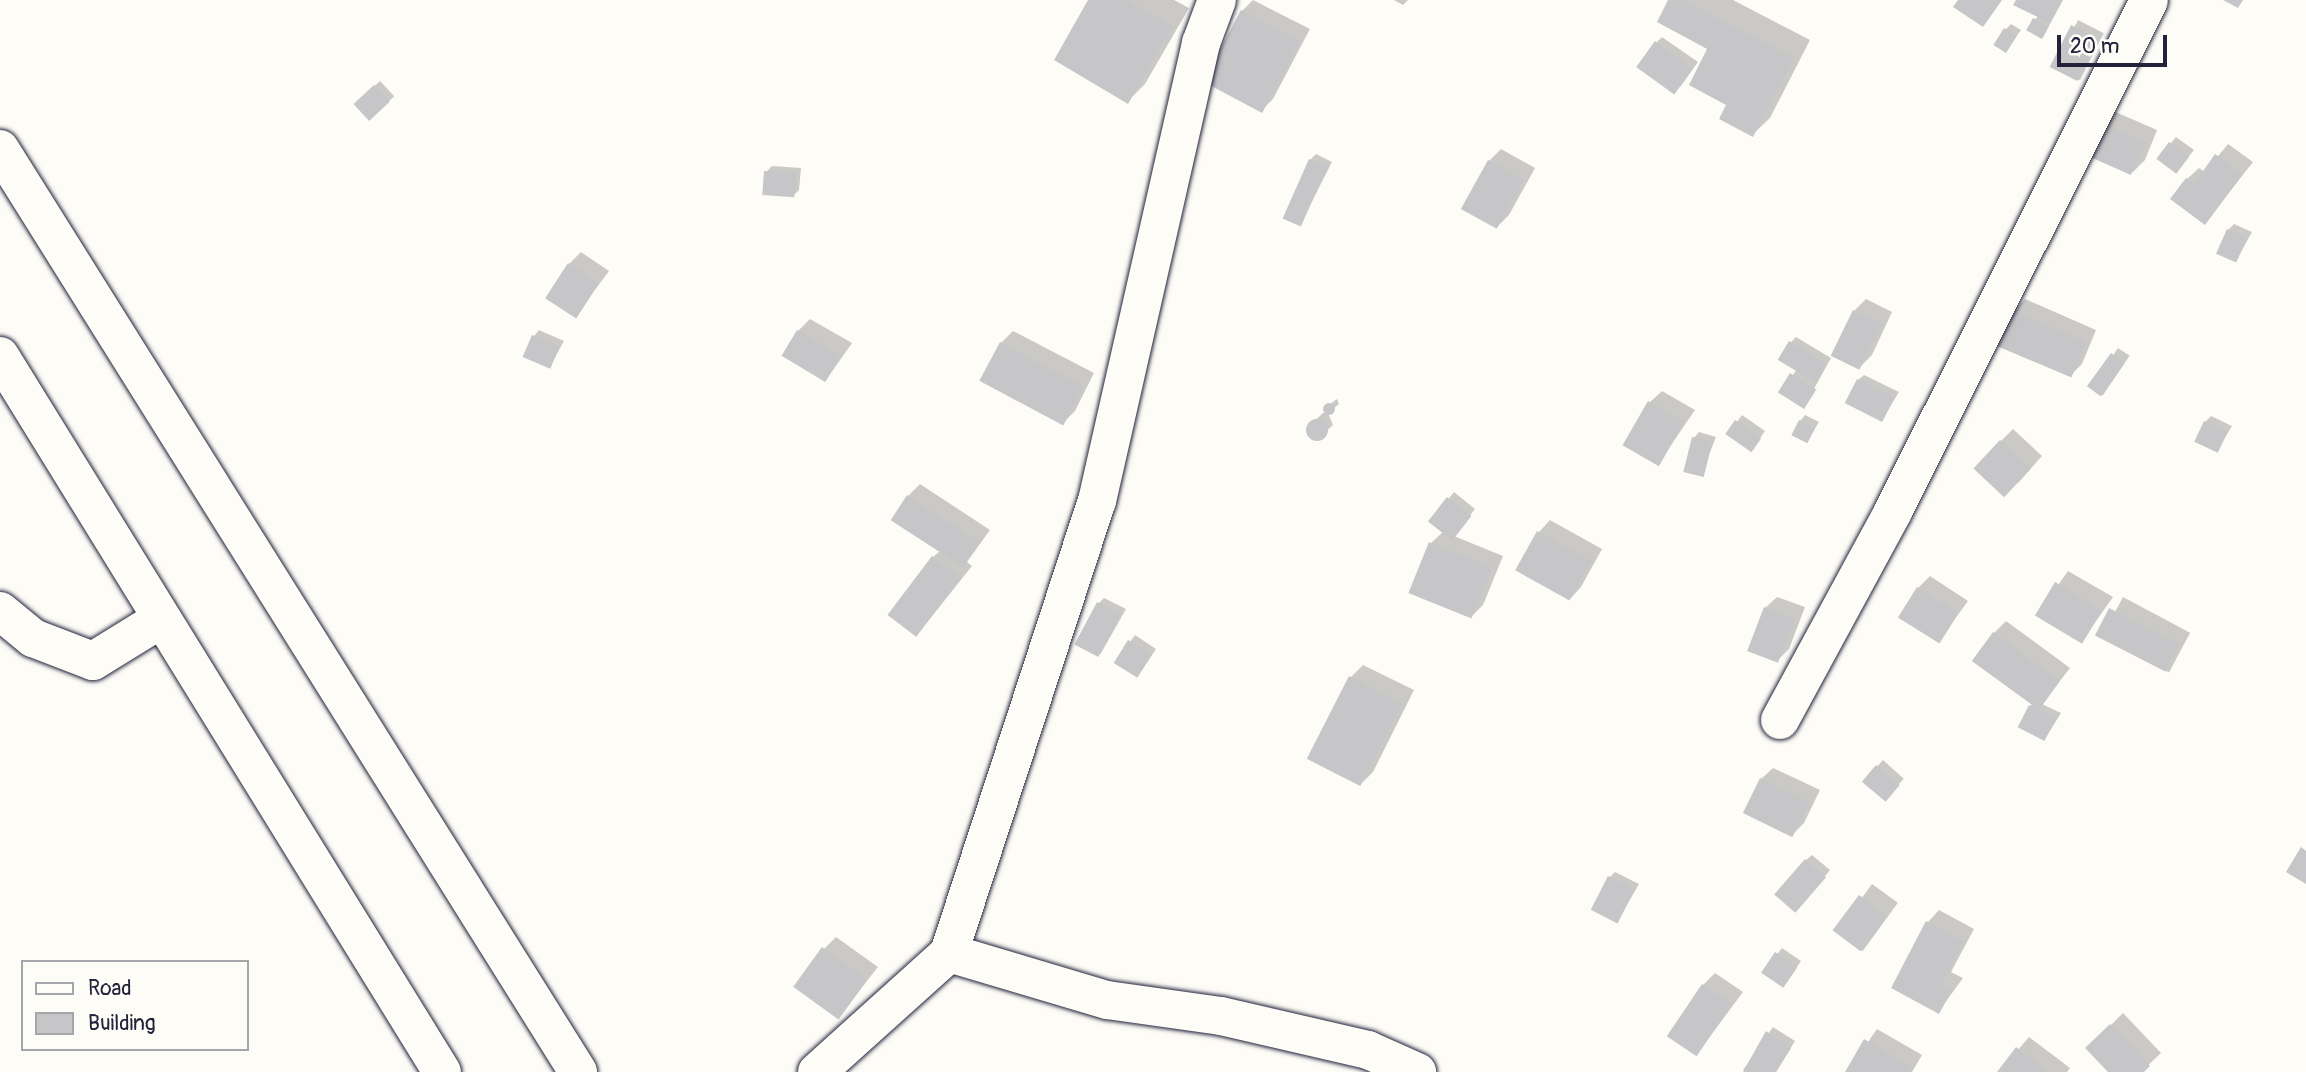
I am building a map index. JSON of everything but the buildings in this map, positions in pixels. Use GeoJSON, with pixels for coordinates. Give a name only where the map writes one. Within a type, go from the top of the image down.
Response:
{"type":"FeatureCollection","features":[{"type":"Feature","properties":{"kind":"street"},"geometry":{"type":"LineString","coordinates":[[817,1072],[949,953],[1097,501],[1201,43],[1217,0]]}},
{"type":"Feature","properties":{"kind":"street"},"geometry":{"type":"LineString","coordinates":[[1780,720],[1893,512],[2149,0]]}},
{"type":"Feature","properties":{"kind":"street"},"geometry":{"type":"LineString","coordinates":[[0,149],[578,1072]]}},
{"type":"Feature","properties":{"kind":"street"},"geometry":{"type":"LineString","coordinates":[[0,356],[442,1072]]}},
{"type":"Feature","properties":{"kind":"street"},"geometry":{"type":"LineString","coordinates":[[0,611],[33,638],[93,661],[161,619]]}},
{"type":"Feature","properties":{"kind":"street"},"geometry":{"type":"LineString","coordinates":[[949,953],[1107,1000],[1221,1016],[1368,1050],[1417,1072]]}}]}
